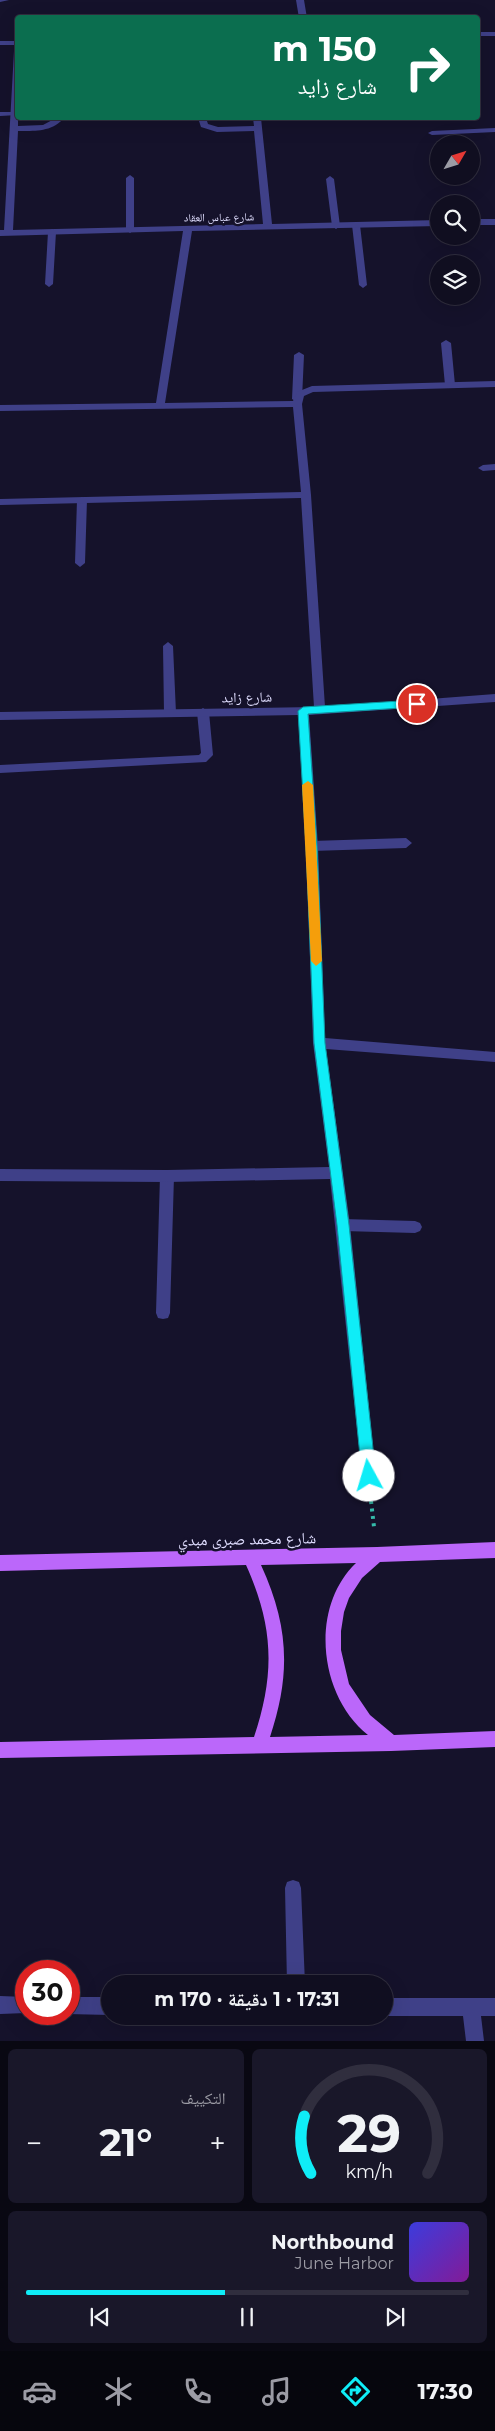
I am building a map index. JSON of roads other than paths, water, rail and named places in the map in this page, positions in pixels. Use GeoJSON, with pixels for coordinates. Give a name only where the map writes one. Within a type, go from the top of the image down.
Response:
{"type":"FeatureCollection","features":[{"type":"Feature","properties":{"kind":"main road","name":"شارع محمد صبرى مبدي"},"geometry":{"type":"LineString","coordinates":[[0,1563],[377,1555],[495,1550]]}},
{"type":"Feature","properties":{"kind":"main road"},"geometry":{"type":"LineString","coordinates":[[377,1555],[354,1575],[339,1601],[332,1632],[334,1665],[346,1696],[365,1723],[391,1743]]}},
{"type":"Feature","properties":{"kind":"main road"},"geometry":{"type":"LineString","coordinates":[[250,1558],[264,1586],[274,1615],[278,1647],[277,1680],[272,1713],[260,1744]]}},
{"type":"Feature","properties":{"kind":"main road"},"geometry":{"type":"LineString","coordinates":[[0,1750],[391,1743],[495,1739]]}},
{"type":"Feature","properties":{"kind":"street"},"geometry":{"type":"LineString","coordinates":[[0,0],[6,0]]}},
{"type":"Feature","properties":{"kind":"street"},"geometry":{"type":"LineString","coordinates":[[300,0],[302,15]]}},
{"type":"Feature","properties":{"kind":"street"},"geometry":{"type":"LineString","coordinates":[[480,34],[495,34]]}},
{"type":"Feature","properties":{"kind":"street"},"geometry":{"type":"LineString","coordinates":[[0,43],[15,43]]}},
{"type":"Feature","properties":{"kind":"street"},"geometry":{"type":"LineString","coordinates":[[4,233],[15,98]]}},
{"type":"Feature","properties":{"kind":"street"},"geometry":{"type":"LineString","coordinates":[[0,114],[14,114]]}},
{"type":"Feature","properties":{"kind":"street"},"geometry":{"type":"LineString","coordinates":[[13,128],[42,128],[58,120]]}},
{"type":"Feature","properties":{"kind":"street"},"geometry":{"type":"LineString","coordinates":[[203,120],[204,125],[212,130],[258,128]]}},
{"type":"Feature","properties":{"kind":"street"},"geometry":{"type":"LineString","coordinates":[[257,120],[268,227]]}},
{"type":"Feature","properties":{"kind":"street"},"geometry":{"type":"LineString","coordinates":[[432,133],[495,130]]}},
{"type":"Feature","properties":{"kind":"street"},"geometry":{"type":"LineString","coordinates":[[130,178],[130,230]]}},
{"type":"Feature","properties":{"kind":"street"},"geometry":{"type":"LineString","coordinates":[[330,179],[336,226]]}},
{"type":"Feature","properties":{"kind":"street"},"geometry":{"type":"LineString","coordinates":[[480,222],[495,222]]}},
{"type":"Feature","properties":{"kind":"street","name":"شارع عباس العقاد"},"geometry":{"type":"LineString","coordinates":[[4,233],[430,223]]}},
{"type":"Feature","properties":{"kind":"street"},"geometry":{"type":"LineString","coordinates":[[356,225],[363,285]]}},
{"type":"Feature","properties":{"kind":"street"},"geometry":{"type":"LineString","coordinates":[[160,405],[188,229]]}},
{"type":"Feature","properties":{"kind":"street"},"geometry":{"type":"LineString","coordinates":[[49,284],[52,232]]}},
{"type":"Feature","properties":{"kind":"street"},"geometry":{"type":"LineString","coordinates":[[446,343],[450,385]]}},
{"type":"Feature","properties":{"kind":"street"},"geometry":{"type":"LineString","coordinates":[[299,355],[297,402],[306,495],[320,711]]}},
{"type":"Feature","properties":{"kind":"street"},"geometry":{"type":"LineString","coordinates":[[297,402],[305,391],[312,389],[495,384]]}},
{"type":"Feature","properties":{"kind":"street"},"geometry":{"type":"LineString","coordinates":[[0,408],[297,402]]}},
{"type":"Feature","properties":{"kind":"street"},"geometry":{"type":"LineString","coordinates":[[483,468],[495,467]]}},
{"type":"Feature","properties":{"kind":"street"},"geometry":{"type":"LineString","coordinates":[[0,502],[306,495]]}},
{"type":"Feature","properties":{"kind":"street"},"geometry":{"type":"LineString","coordinates":[[80,562],[82,500]]}},
{"type":"Feature","properties":{"kind":"street"},"geometry":{"type":"LineString","coordinates":[[168,646],[170,713]]}},
{"type":"Feature","properties":{"kind":"street","name":"شارع زايد"},"geometry":{"type":"LineString","coordinates":[[0,716],[320,711],[495,698]]}},
{"type":"Feature","properties":{"kind":"street"},"geometry":{"type":"LineString","coordinates":[[303,711],[312,846],[320,1043],[343,1225],[369,1476]]}},
{"type":"Feature","properties":{"kind":"street"},"geometry":{"type":"LineString","coordinates":[[0,769],[202,759],[207,755],[203,712]]}},
{"type":"Feature","properties":{"kind":"street"},"geometry":{"type":"LineString","coordinates":[[312,846],[406,843]]}},
{"type":"Feature","properties":{"kind":"street"},"geometry":{"type":"LineString","coordinates":[[320,1043],[495,1057]]}},
{"type":"Feature","properties":{"kind":"street"},"geometry":{"type":"LineString","coordinates":[[0,1175],[166,1176],[335,1173]]}},
{"type":"Feature","properties":{"kind":"street"},"geometry":{"type":"LineString","coordinates":[[162,1313],[166,1176]]}},
{"type":"Feature","properties":{"kind":"street"},"geometry":{"type":"LineString","coordinates":[[343,1225],[415,1227]]}},
{"type":"Feature","properties":{"kind":"street"},"geometry":{"type":"LineString","coordinates":[[293,1888],[296,1975]]}},
{"type":"Feature","properties":{"kind":"street"},"geometry":{"type":"LineString","coordinates":[[0,2005],[15,2005]]}},
{"type":"Feature","properties":{"kind":"street"},"geometry":{"type":"LineString","coordinates":[[80,2006],[101,2006]]}},
{"type":"Feature","properties":{"kind":"street"},"geometry":{"type":"LineString","coordinates":[[393,2007],[495,2007]]}},
{"type":"Feature","properties":{"kind":"street"},"geometry":{"type":"LineString","coordinates":[[471,2007],[475,2041]]}}]}
